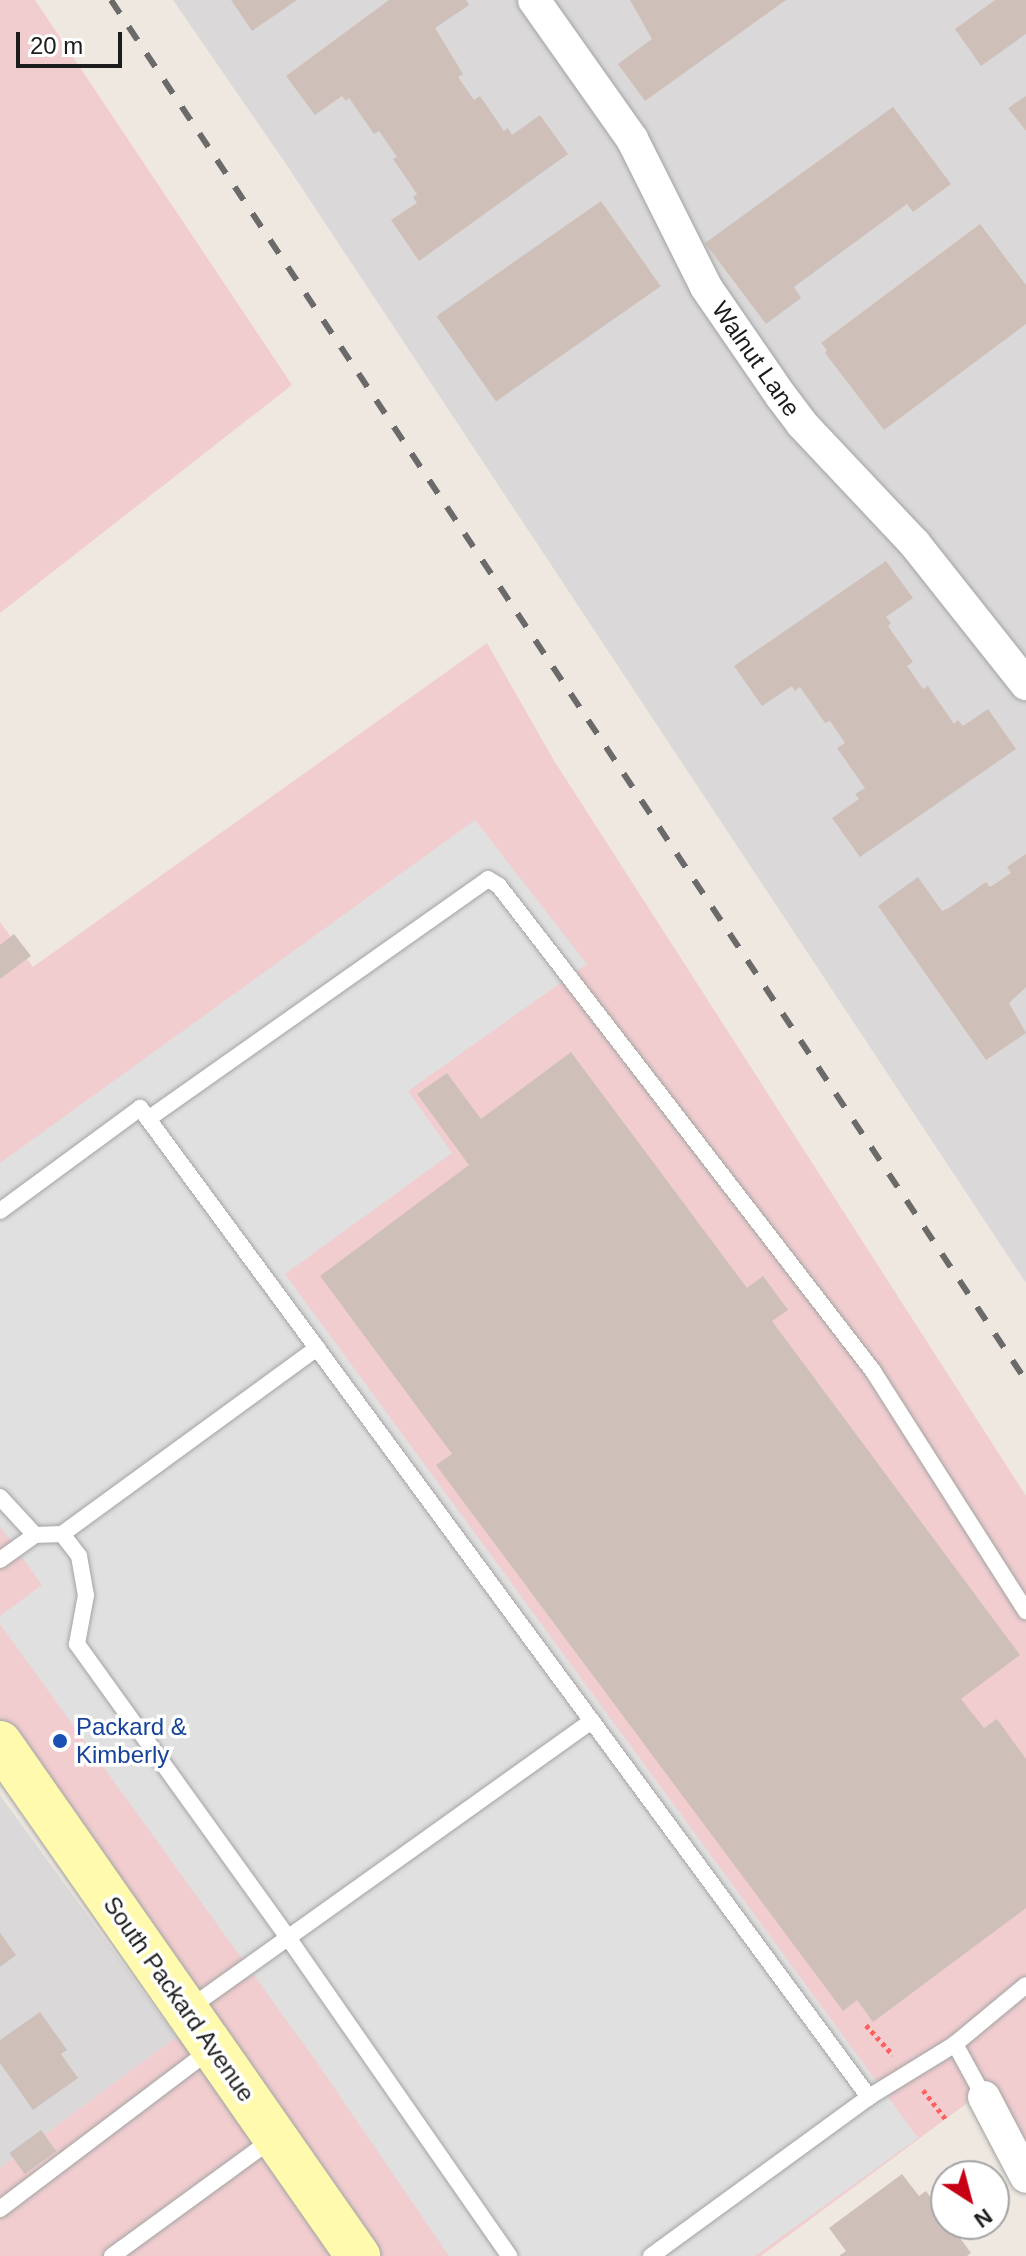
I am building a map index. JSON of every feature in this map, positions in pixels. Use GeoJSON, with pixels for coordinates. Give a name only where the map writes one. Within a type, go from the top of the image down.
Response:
{"type":"FeatureCollection","features":[{"type":"Feature","properties":{"kind":"street","name":"Walnut Lane"},"geometry":{"type":"LineString","coordinates":[[534,0],[645,159],[706,287],[781,396],[802,424],[915,544],[1026,684]]}},
{"type":"Feature","properties":{"kind":"street","name":"South Packard Avenue"},"geometry":{"type":"LineString","coordinates":[[0,1743],[358,2256]]}},
{"type":"Feature","properties":{"kind":"street"},"geometry":{"type":"LineString","coordinates":[[984,2097],[1026,2177]]}},
{"type":"Feature","properties":{"kind":"lane"},"geometry":{"type":"LineString","coordinates":[[148,1119],[488,879],[499,886],[873,1371],[1026,1611]]}},
{"type":"Feature","properties":{"kind":"lane"},"geometry":{"type":"LineString","coordinates":[[0,1211],[140,1108],[869,2097]]}},
{"type":"Feature","properties":{"kind":"lane"},"geometry":{"type":"LineString","coordinates":[[0,1560],[35,1535],[62,1534],[317,1348]]}},
{"type":"Feature","properties":{"kind":"lane"},"geometry":{"type":"LineString","coordinates":[[0,1497],[35,1535]]}},
{"type":"Feature","properties":{"kind":"lane"},"geometry":{"type":"LineString","coordinates":[[62,1534],[79,1556],[86,1595],[77,1644],[289,1939],[509,2256]]}},
{"type":"Feature","properties":{"kind":"lane"},"geometry":{"type":"LineString","coordinates":[[187,2010],[592,1721]]}},
{"type":"Feature","properties":{"kind":"lane"},"geometry":{"type":"LineString","coordinates":[[651,2256],[869,2097],[955,2044],[1026,1985]]}},
{"type":"Feature","properties":{"kind":"lane"},"geometry":{"type":"LineString","coordinates":[[955,2044],[984,2097]]}},
{"type":"Feature","properties":{"kind":"lane"},"geometry":{"type":"LineString","coordinates":[[0,2209],[213,2048]]}},
{"type":"Feature","properties":{"kind":"lane"},"geometry":{"type":"LineString","coordinates":[[112,2256],[275,2137]]}},
{"type":"Feature","properties":{"kind":"shaded area"},"geometry":{"type":"Polygon","coordinates":[[[0,0],[35,0],[292,385],[0,613],[0,0]]]}},
{"type":"Feature","properties":{"kind":"shaded area"},"geometry":{"type":"Polygon","coordinates":[[[173,0],[1026,0],[1026,1283],[286,164],[173,0]]]}},
{"type":"Feature","properties":{"kind":"shaded area"},"geometry":{"type":"Polygon","coordinates":[[[487,643],[553,759],[1026,1496],[1026,2177],[982,2092],[761,2256],[0,2256],[0,2168],[195,2023],[0,1743],[0,922],[33,967],[487,643]]]}},
{"type":"Feature","properties":{"kind":"shaded area"},"geometry":{"type":"Polygon","coordinates":[[[475,820],[587,964],[408,1091],[452,1153],[285,1274],[918,2138],[755,2256],[449,2256],[316,2061],[0,1624],[0,1616],[42,1585],[0,1526],[0,1163],[475,820]]]}},
{"type":"Feature","properties":{"kind":"shaded area"},"geometry":{"type":"Polygon","coordinates":[[[0,1795],[176,2037],[0,2168],[0,1795]]]}},
{"type":"Feature","properties":{"kind":"building"},"geometry":{"type":"Polygon","coordinates":[[[231,0],[297,0],[252,31],[231,0]]]}},
{"type":"Feature","properties":{"kind":"building"},"geometry":{"type":"Polygon","coordinates":[[[389,0],[466,0],[469,5],[435,28],[463,74],[458,77],[474,100],[480,96],[504,131],[508,128],[512,135],[540,115],[568,154],[419,261],[391,220],[417,203],[413,197],[417,194],[393,159],[397,157],[379,131],[374,134],[349,98],[346,101],[342,96],[315,115],[286,76],[389,0]]]}},
{"type":"Feature","properties":{"kind":"building"},"geometry":{"type":"Polygon","coordinates":[[[630,0],[786,0],[645,101],[618,64],[652,39],[630,0]]]}},
{"type":"Feature","properties":{"kind":"building"},"geometry":{"type":"Polygon","coordinates":[[[995,0],[1026,0],[1026,34],[981,66],[955,29],[995,0]]]}},
{"type":"Feature","properties":{"kind":"building"},"geometry":{"type":"Polygon","coordinates":[[[1026,96],[1026,131],[1008,108],[1026,96]]]}},
{"type":"Feature","properties":{"kind":"building"},"geometry":{"type":"Polygon","coordinates":[[[893,107],[951,184],[913,212],[907,204],[794,287],[801,298],[766,324],[705,243],[893,107]]]}},
{"type":"Feature","properties":{"kind":"building"},"geometry":{"type":"Polygon","coordinates":[[[601,201],[661,286],[496,401],[436,316],[601,201]]]}},
{"type":"Feature","properties":{"kind":"building"},"geometry":{"type":"Polygon","coordinates":[[[980,224],[1026,285],[1026,324],[884,430],[825,353],[827,350],[821,343],[980,224]]]}},
{"type":"Feature","properties":{"kind":"building"},"geometry":{"type":"Polygon","coordinates":[[[886,561],[913,598],[886,617],[891,623],[888,626],[913,662],[907,666],[923,689],[928,686],[954,724],[958,720],[963,726],[988,709],[1016,749],[860,857],[832,818],[859,799],[855,794],[865,788],[837,748],[845,743],[830,721],[825,723],[800,687],[795,691],[792,686],[762,706],[734,666],[886,561]]]}},
{"type":"Feature","properties":{"kind":"building"},"geometry":{"type":"Polygon","coordinates":[[[1026,854],[1026,987],[1009,1003],[1026,1033],[986,1060],[878,906],[918,877],[942,911],[986,882],[990,887],[1011,873],[1007,867],[1026,854]]]}},
{"type":"Feature","properties":{"kind":"building"},"geometry":{"type":"Polygon","coordinates":[[[14,934],[31,956],[0,979],[0,945],[14,934]]]}},
{"type":"Feature","properties":{"kind":"building"},"geometry":{"type":"Polygon","coordinates":[[[571,1052],[747,1288],[763,1276],[788,1310],[772,1321],[1020,1655],[961,1699],[984,1728],[997,1719],[1026,1759],[1026,1908],[873,2022],[857,2000],[843,2011],[436,1465],[452,1454],[320,1276],[469,1165],[417,1094],[447,1073],[481,1119],[571,1052]]]}},
{"type":"Feature","properties":{"kind":"building"},"geometry":{"type":"Polygon","coordinates":[[[0,1933],[16,1955],[0,1967],[0,1933]]]}},
{"type":"Feature","properties":{"kind":"building"},"geometry":{"type":"Polygon","coordinates":[[[40,2012],[67,2050],[61,2054],[78,2078],[33,2110],[0,2063],[0,2040],[40,2012]]]}},
{"type":"Feature","properties":{"kind":"building"},"geometry":{"type":"Polygon","coordinates":[[[41,2130],[56,2151],[25,2174],[9,2153],[41,2130]]]}},
{"type":"Feature","properties":{"kind":"building"},"geometry":{"type":"Polygon","coordinates":[[[902,2174],[919,2196],[926,2191],[930,2197],[930,2240],[962,2240],[971,2253],[967,2256],[839,2256],[846,2251],[829,2228],[902,2174]]]}},
{"type":"Feature","properties":{"kind":"railway"},"geometry":{"type":"LineString","coordinates":[[111,0],[1026,1381]]}},
{"type":"Feature","properties":{"kind":"place","name":"Packard & Kimberly"},"geometry":{"type":"Point","coordinates":[60,1741]}}]}
